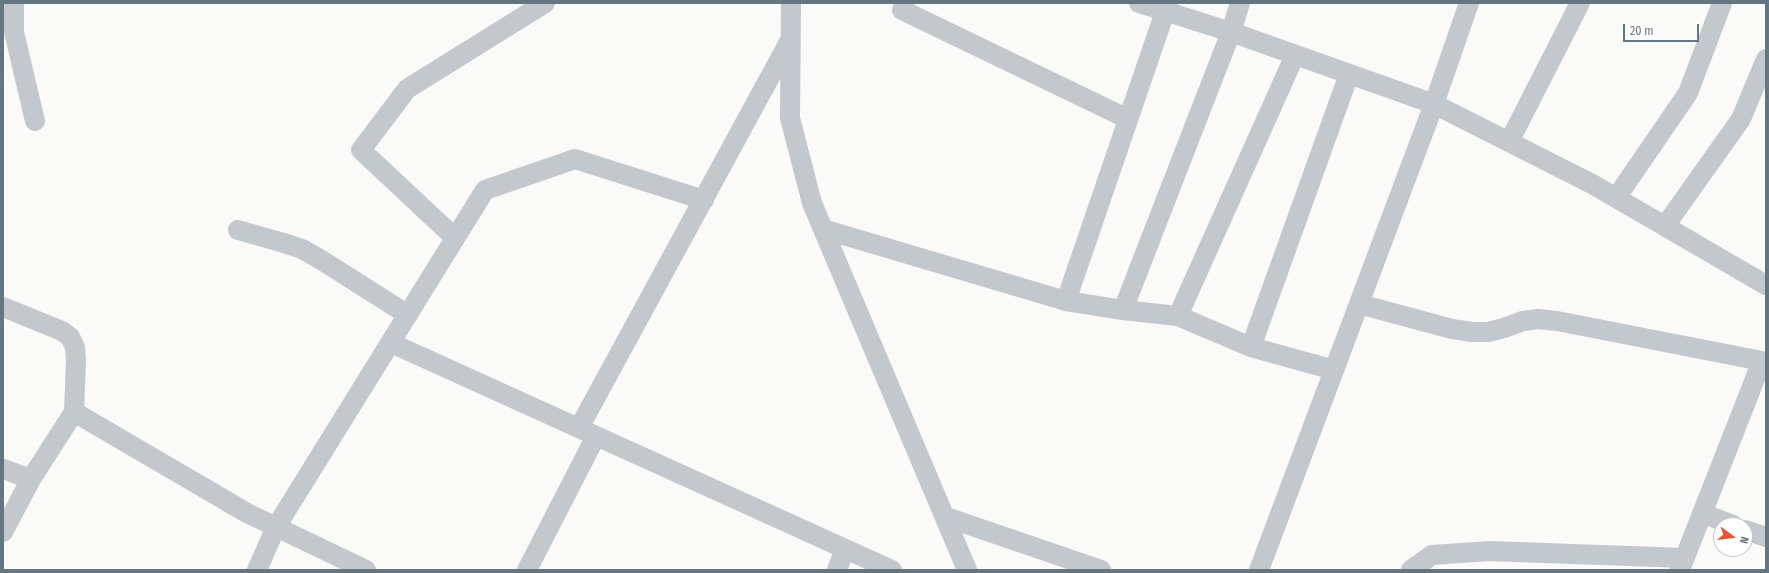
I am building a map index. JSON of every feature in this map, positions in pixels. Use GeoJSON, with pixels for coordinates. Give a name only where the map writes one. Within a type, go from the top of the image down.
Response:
{"type":"FeatureCollection","features":[{"type":"Feature","properties":{"kind":"street"},"geometry":{"type":"LineString","coordinates":[[14,3],[14,32],[35,121]]}},
{"type":"Feature","properties":{"kind":"street"},"geometry":{"type":"LineString","coordinates":[[455,238],[361,150],[407,89],[545,3]]}},
{"type":"Feature","properties":{"kind":"street"},"geometry":{"type":"LineString","coordinates":[[791,3],[790,118],[812,203],[946,517],[967,570]]}},
{"type":"Feature","properties":{"kind":"street"},"geometry":{"type":"LineString","coordinates":[[905,3],[902,10],[1128,119]]}},
{"type":"Feature","properties":{"kind":"street"},"geometry":{"type":"LineString","coordinates":[[1139,3],[1167,7],[1231,32],[1434,104],[1616,198],[1766,285]]}},
{"type":"Feature","properties":{"kind":"street"},"geometry":{"type":"LineString","coordinates":[[1124,310],[1231,32],[1240,3]]}},
{"type":"Feature","properties":{"kind":"street"},"geometry":{"type":"LineString","coordinates":[[1259,570],[1434,104],[1469,3]]}},
{"type":"Feature","properties":{"kind":"street"},"geometry":{"type":"LineString","coordinates":[[1509,142],[1580,3]]}},
{"type":"Feature","properties":{"kind":"street"},"geometry":{"type":"LineString","coordinates":[[1616,198],[1688,93],[1722,3]]}},
{"type":"Feature","properties":{"kind":"street"},"geometry":{"type":"LineString","coordinates":[[1066,301],[1167,7]]}},
{"type":"Feature","properties":{"kind":"street"},"geometry":{"type":"LineString","coordinates":[[527,570],[588,432],[704,200],[790,40]]}},
{"type":"Feature","properties":{"kind":"street"},"geometry":{"type":"LineString","coordinates":[[1178,316],[1295,55]]}},
{"type":"Feature","properties":{"kind":"street"},"geometry":{"type":"LineString","coordinates":[[1665,226],[1742,119],[1766,59]]}},
{"type":"Feature","properties":{"kind":"street"},"geometry":{"type":"LineString","coordinates":[[1251,347],[1349,74]]}},
{"type":"Feature","properties":{"kind":"street"},"geometry":{"type":"LineString","coordinates":[[257,570],[276,527],[485,190],[575,159],[704,200]]}},
{"type":"Feature","properties":{"kind":"street"},"geometry":{"type":"LineString","coordinates":[[823,229],[1066,301],[1124,310],[1178,316],[1251,347],[1334,370]]}},
{"type":"Feature","properties":{"kind":"street"},"geometry":{"type":"LineString","coordinates":[[238,230],[302,249],[408,315]]}},
{"type":"Feature","properties":{"kind":"street"},"geometry":{"type":"LineString","coordinates":[[1359,304],[1452,329],[1472,332],[1493,330],[1523,321],[1538,319],[1551,320],[1764,362],[1682,564],[1490,551],[1432,555],[1411,570]]}},
{"type":"Feature","properties":{"kind":"street"},"geometry":{"type":"LineString","coordinates":[[3,308],[49,325],[70,337],[75,347],[76,360],[74,412],[31,479],[3,532]]}},
{"type":"Feature","properties":{"kind":"street"},"geometry":{"type":"LineString","coordinates":[[391,343],[892,570]]}},
{"type":"Feature","properties":{"kind":"street"},"geometry":{"type":"LineString","coordinates":[[74,412],[247,513],[366,570]]}},
{"type":"Feature","properties":{"kind":"street"},"geometry":{"type":"LineString","coordinates":[[3,469],[31,479]]}},
{"type":"Feature","properties":{"kind":"street"},"geometry":{"type":"LineString","coordinates":[[1702,513],[1713,517]]}},
{"type":"Feature","properties":{"kind":"street"},"geometry":{"type":"LineString","coordinates":[[946,517],[1075,566],[1101,570]]}},
{"type":"Feature","properties":{"kind":"street"},"geometry":{"type":"LineString","coordinates":[[1753,533],[1766,538]]}},
{"type":"Feature","properties":{"kind":"street"},"geometry":{"type":"LineString","coordinates":[[836,570],[845,548]]}}]}
